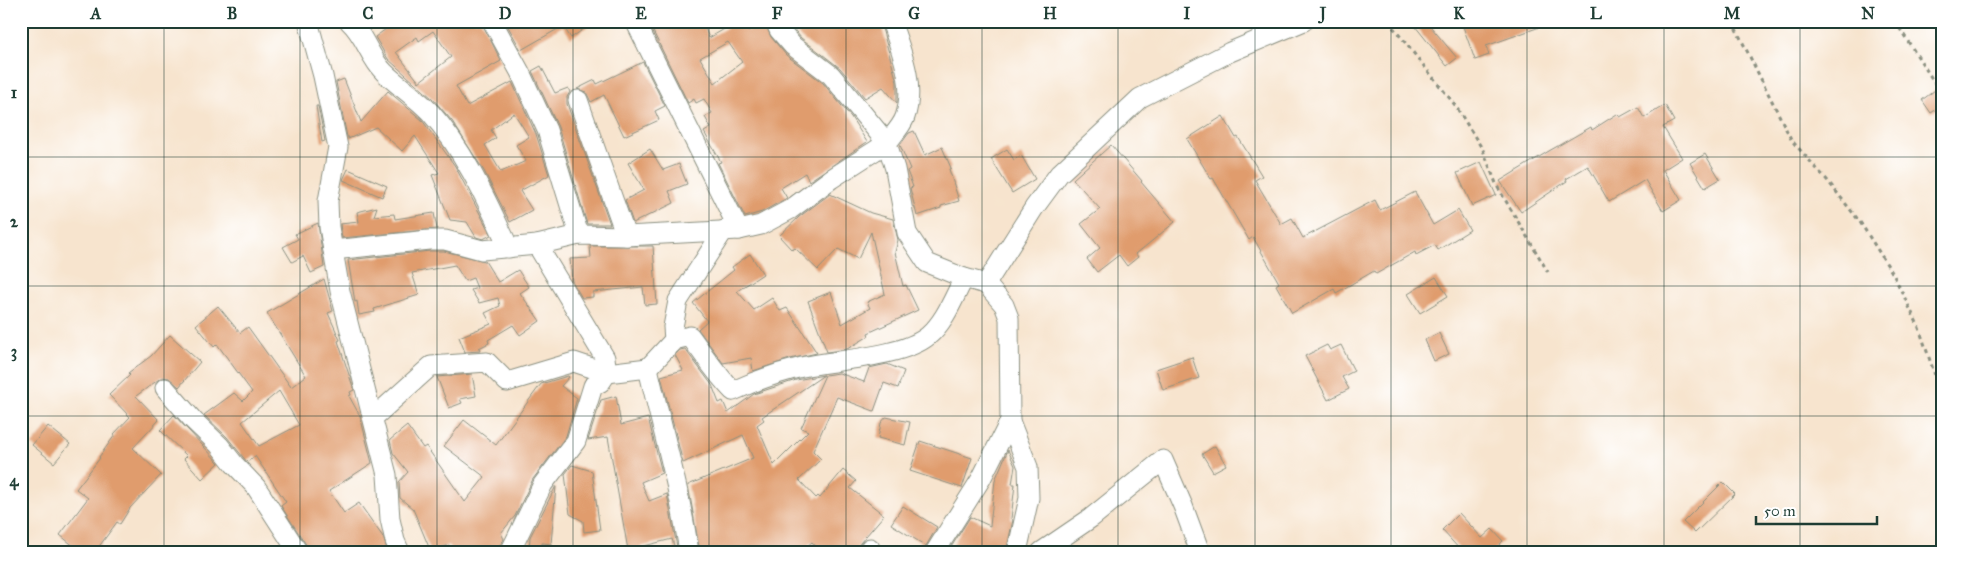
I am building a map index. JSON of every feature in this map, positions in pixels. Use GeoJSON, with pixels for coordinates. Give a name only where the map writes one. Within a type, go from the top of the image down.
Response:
{"type":"FeatureCollection","features":[{"type":"Feature","properties":{"kind":"street"},"geometry":{"type":"LineString","coordinates":[[308,21],[323,76],[338,147],[328,201],[333,250],[340,291],[387,475],[390,519],[400,552]]}},
{"type":"Feature","properties":{"kind":"street"},"geometry":{"type":"LineString","coordinates":[[349,21],[361,35],[374,60],[430,113],[455,144],[485,198],[509,248]]}},
{"type":"Feature","properties":{"kind":"street"},"geometry":{"type":"LineString","coordinates":[[492,21],[520,72],[547,130],[579,235]]}},
{"type":"Feature","properties":{"kind":"street"},"geometry":{"type":"LineString","coordinates":[[635,21],[732,230]]}},
{"type":"Feature","properties":{"kind":"street"},"geometry":{"type":"LineString","coordinates":[[774,21],[793,46],[831,74],[887,143],[895,169],[907,234],[927,263],[964,278],[986,284],[1004,304],[1009,318],[1010,421],[1028,466],[1029,498],[1017,552]]}},
{"type":"Feature","properties":{"kind":"street"},"geometry":{"type":"LineString","coordinates":[[333,250],[429,240],[445,240],[482,250],[537,245],[579,235],[690,234],[760,225],[791,209],[831,179],[887,143],[905,118],[909,90],[906,66],[890,21]]}},
{"type":"Feature","properties":{"kind":"street"},"geometry":{"type":"LineString","coordinates":[[986,284],[1034,208],[1059,174],[1140,98],[1230,52],[1304,21]]}},
{"type":"Feature","properties":{"kind":"street"},"geometry":{"type":"LineString","coordinates":[[578,100],[626,236]]}},
{"type":"Feature","properties":{"kind":"street"},"geometry":{"type":"LineString","coordinates":[[674,340],[673,327],[678,301],[732,230]]}},
{"type":"Feature","properties":{"kind":"street"},"geometry":{"type":"LineString","coordinates":[[510,552],[543,484],[576,441],[593,386],[601,382],[607,373],[606,358],[537,245]]}},
{"type":"Feature","properties":{"kind":"street"},"geometry":{"type":"LineString","coordinates":[[373,418],[431,366],[487,362],[507,382],[574,362],[607,373],[648,368],[674,340],[690,336],[711,363],[716,374],[732,391],[766,376],[830,362],[864,358],[903,348],[927,338],[938,326],[964,278]]}},
{"type":"Feature","properties":{"kind":"street"},"geometry":{"type":"LineString","coordinates":[[648,368],[665,445],[683,509],[690,552]]}},
{"type":"Feature","properties":{"kind":"street"},"geometry":{"type":"LineString","coordinates":[[165,388],[256,487],[298,552]]}},
{"type":"Feature","properties":{"kind":"street"},"geometry":{"type":"LineString","coordinates":[[935,552],[981,479],[1010,421]]}},
{"type":"Feature","properties":{"kind":"street"},"geometry":{"type":"LineString","coordinates":[[1041,552],[1091,518],[1163,460],[1200,552]]}},
{"type":"Feature","properties":{"kind":"path"},"geometry":{"type":"LineString","coordinates":[[1388,21],[1456,105],[1483,150],[1497,186],[1548,272]]}},
{"type":"Feature","properties":{"kind":"path"},"geometry":{"type":"LineString","coordinates":[[1732,21],[1792,141],[1827,180],[1860,222],[1893,274],[1918,325],[1943,398]]}},
{"type":"Feature","properties":{"kind":"path"},"geometry":{"type":"LineString","coordinates":[[1895,21],[1943,96]]}},
{"type":"Feature","properties":{"kind":"building"},"geometry":{"type":"Polygon","coordinates":[[[397,21],[481,21],[501,61],[456,86],[467,106],[512,82],[536,134],[549,175],[520,191],[532,210],[510,222],[484,171],[452,121],[433,99],[388,59],[375,37],[397,21]],[[433,31],[419,41],[417,37],[396,52],[419,82],[451,57],[433,31]],[[514,113],[491,130],[496,138],[485,145],[501,172],[526,161],[516,145],[529,137],[514,113]]]}},
{"type":"Feature","properties":{"kind":"building"},"geometry":{"type":"Polygon","coordinates":[[[505,21],[595,21],[571,38],[563,26],[521,50],[505,21]]]}},
{"type":"Feature","properties":{"kind":"building"},"geometry":{"type":"Polygon","coordinates":[[[648,21],[702,21],[709,38],[738,21],[742,21],[748,31],[764,21],[771,37],[786,55],[823,83],[851,117],[867,142],[809,181],[805,173],[781,188],[787,198],[762,212],[745,217],[718,163],[721,162],[704,132],[711,128],[705,117],[712,113],[704,99],[696,103],[694,99],[688,103],[648,21]],[[728,42],[700,58],[715,83],[742,62],[728,42]]]}},
{"type":"Feature","properties":{"kind":"building"},"geometry":{"type":"Polygon","coordinates":[[[787,21],[880,21],[897,82],[897,103],[883,87],[865,98],[840,68],[801,38],[787,21]]]}},
{"type":"Feature","properties":{"kind":"building"},"geometry":{"type":"Polygon","coordinates":[[[1411,21],[1426,21],[1457,58],[1447,66],[1411,21]]]}},
{"type":"Feature","properties":{"kind":"building"},"geometry":{"type":"Polygon","coordinates":[[[1461,21],[1551,21],[1551,23],[1486,46],[1489,55],[1475,60],[1461,21]]]}},
{"type":"Feature","properties":{"kind":"building"},"geometry":{"type":"Polygon","coordinates":[[[643,62],[665,106],[655,111],[659,120],[624,136],[604,95],[591,102],[586,92],[577,89],[595,80],[597,84],[643,62]]]}},
{"type":"Feature","properties":{"kind":"building"},"geometry":{"type":"Polygon","coordinates":[[[541,66],[555,93],[568,88],[570,92],[567,97],[567,104],[610,224],[587,224],[558,127],[532,71],[541,66]]]}},
{"type":"Feature","properties":{"kind":"building"},"geometry":{"type":"Polygon","coordinates":[[[344,79],[361,122],[388,91],[422,120],[455,166],[491,235],[483,239],[476,237],[467,222],[450,220],[432,175],[439,173],[415,136],[402,151],[376,127],[348,139],[336,82],[344,79]]]}},
{"type":"Feature","properties":{"kind":"building"},"geometry":{"type":"Polygon","coordinates":[[[1943,84],[1943,105],[1931,113],[1922,100],[1943,84]]]}},
{"type":"Feature","properties":{"kind":"building"},"geometry":{"type":"Polygon","coordinates":[[[1665,105],[1674,121],[1663,127],[1682,158],[1663,170],[1681,200],[1663,211],[1645,180],[1609,202],[1588,166],[1566,179],[1567,181],[1521,212],[1500,181],[1549,151],[1591,127],[1592,130],[1617,114],[1620,117],[1638,107],[1644,118],[1665,105]]]}},
{"type":"Feature","properties":{"kind":"building"},"geometry":{"type":"Polygon","coordinates":[[[316,106],[318,106],[325,141],[322,142],[316,106]]]}},
{"type":"Feature","properties":{"kind":"building"},"geometry":{"type":"Polygon","coordinates":[[[1223,116],[1262,176],[1255,180],[1281,224],[1292,218],[1303,238],[1375,200],[1380,210],[1415,192],[1433,225],[1458,210],[1470,230],[1438,250],[1435,245],[1416,255],[1415,252],[1376,274],[1374,271],[1336,293],[1334,289],[1292,313],[1276,285],[1279,283],[1253,237],[1249,240],[1213,178],[1211,179],[1187,139],[1223,116]]]}},
{"type":"Feature","properties":{"kind":"building"},"geometry":{"type":"Polygon","coordinates":[[[914,131],[925,155],[942,147],[951,168],[949,169],[959,201],[917,216],[910,188],[913,187],[907,171],[910,169],[900,145],[909,133],[914,131]]]}},
{"type":"Feature","properties":{"kind":"building"},"geometry":{"type":"Polygon","coordinates":[[[1111,145],[1175,222],[1136,254],[1138,257],[1127,266],[1119,255],[1097,272],[1087,259],[1100,248],[1081,224],[1100,209],[1073,179],[1111,145]]]}},
{"type":"Feature","properties":{"kind":"building"},"geometry":{"type":"Polygon","coordinates":[[[650,149],[663,170],[679,164],[687,184],[669,191],[674,203],[633,223],[625,200],[644,190],[628,163],[650,149]]]}},
{"type":"Feature","properties":{"kind":"building"},"geometry":{"type":"Polygon","coordinates":[[[1007,149],[1014,160],[1021,155],[1035,179],[1012,193],[991,159],[1007,149]]]}},
{"type":"Feature","properties":{"kind":"building"},"geometry":{"type":"Polygon","coordinates":[[[1705,154],[1720,179],[1705,188],[1690,163],[1705,154]]]}},
{"type":"Feature","properties":{"kind":"building"},"geometry":{"type":"Polygon","coordinates":[[[1481,162],[1496,195],[1472,206],[1457,173],[1481,162]]]}},
{"type":"Feature","properties":{"kind":"building"},"geometry":{"type":"Polygon","coordinates":[[[348,169],[387,186],[382,197],[343,180],[348,169]]]}},
{"type":"Feature","properties":{"kind":"building"},"geometry":{"type":"Polygon","coordinates":[[[830,194],[871,213],[893,219],[898,240],[895,252],[903,286],[906,285],[918,310],[868,333],[869,336],[847,349],[827,352],[808,301],[831,292],[842,324],[870,308],[867,302],[885,294],[871,232],[858,259],[838,249],[818,270],[795,248],[792,250],[779,236],[799,217],[830,194]]]}},
{"type":"Feature","properties":{"kind":"building"},"geometry":{"type":"Polygon","coordinates":[[[377,207],[374,216],[394,214],[395,219],[434,213],[437,229],[342,238],[340,224],[359,222],[357,212],[377,207]]]}},
{"type":"Feature","properties":{"kind":"building"},"geometry":{"type":"Polygon","coordinates":[[[318,223],[324,267],[311,273],[303,256],[292,262],[283,247],[298,239],[295,234],[318,223]]]}},
{"type":"Feature","properties":{"kind":"building"},"geometry":{"type":"Polygon","coordinates":[[[590,246],[653,246],[657,304],[645,305],[643,287],[593,292],[593,297],[582,298],[572,281],[570,259],[591,258],[590,246]]]}},
{"type":"Feature","properties":{"kind":"building"},"geometry":{"type":"Polygon","coordinates":[[[444,251],[485,261],[498,282],[518,270],[529,287],[520,293],[540,321],[520,335],[513,325],[488,340],[489,343],[479,348],[480,351],[465,352],[459,337],[491,324],[485,313],[500,306],[498,298],[479,303],[471,290],[477,288],[473,278],[465,281],[455,265],[412,273],[419,295],[374,309],[375,312],[359,315],[348,260],[444,251]]]}},
{"type":"Feature","properties":{"kind":"building"},"geometry":{"type":"Polygon","coordinates":[[[750,254],[763,274],[737,291],[754,310],[772,298],[780,311],[787,308],[817,353],[790,359],[753,371],[751,358],[723,363],[698,329],[707,321],[693,303],[734,270],[732,267],[750,254]]]}},
{"type":"Feature","properties":{"kind":"building"},"geometry":{"type":"Polygon","coordinates":[[[1436,277],[1448,296],[1420,313],[1408,294],[1436,277]]]}},
{"type":"Feature","properties":{"kind":"building"},"geometry":{"type":"Polygon","coordinates":[[[324,279],[333,311],[328,313],[340,340],[338,341],[354,390],[350,392],[351,395],[349,396],[360,416],[372,463],[329,491],[344,513],[359,503],[383,537],[388,552],[309,552],[281,506],[286,502],[255,456],[247,462],[227,437],[204,415],[234,393],[243,401],[252,392],[217,344],[214,347],[196,325],[218,306],[240,333],[248,327],[291,387],[306,376],[267,313],[324,279]],[[279,391],[242,422],[259,446],[299,425],[279,391]]]}},
{"type":"Feature","properties":{"kind":"building"},"geometry":{"type":"Polygon","coordinates":[[[1439,333],[1449,354],[1434,361],[1425,340],[1439,333]]]}},
{"type":"Feature","properties":{"kind":"building"},"geometry":{"type":"Polygon","coordinates":[[[170,335],[200,362],[179,387],[169,378],[162,377],[136,396],[159,420],[133,448],[161,475],[130,508],[120,524],[117,522],[95,552],[81,552],[60,535],[88,498],[76,489],[100,458],[114,434],[130,417],[109,395],[130,375],[128,373],[151,356],[170,335]]]}},
{"type":"Feature","properties":{"kind":"building"},"geometry":{"type":"Polygon","coordinates":[[[1327,345],[1330,350],[1341,345],[1354,371],[1342,377],[1349,389],[1328,400],[1305,356],[1327,345]]]}},
{"type":"Feature","properties":{"kind":"building"},"geometry":{"type":"Polygon","coordinates":[[[685,349],[712,385],[719,403],[723,401],[728,413],[754,394],[796,380],[824,375],[762,417],[764,420],[757,425],[774,465],[808,431],[801,428],[825,375],[839,373],[864,382],[869,368],[887,364],[904,371],[898,388],[884,383],[874,411],[837,397],[813,451],[821,459],[799,480],[816,498],[818,496],[820,498],[843,470],[856,481],[850,488],[884,515],[860,543],[857,552],[852,552],[847,547],[841,552],[821,552],[812,542],[800,552],[700,552],[688,485],[753,458],[743,435],[683,463],[661,376],[683,370],[675,355],[680,350],[685,349]]]}},
{"type":"Feature","properties":{"kind":"building"},"geometry":{"type":"Polygon","coordinates":[[[1192,357],[1199,378],[1163,390],[1156,369],[1192,357]]]}},
{"type":"Feature","properties":{"kind":"building"},"geometry":{"type":"Polygon","coordinates":[[[472,374],[476,396],[460,399],[462,403],[449,408],[437,377],[472,374]]]}},
{"type":"Feature","properties":{"kind":"building"},"geometry":{"type":"Polygon","coordinates":[[[568,376],[561,386],[577,398],[566,436],[533,479],[515,516],[501,533],[504,539],[501,544],[488,552],[453,552],[449,545],[431,552],[413,509],[400,498],[399,482],[408,472],[393,453],[390,440],[407,426],[423,448],[426,446],[465,502],[485,477],[444,446],[464,420],[496,445],[541,384],[568,376]]]}},
{"type":"Feature","properties":{"kind":"building"},"geometry":{"type":"Polygon","coordinates":[[[616,396],[621,425],[648,418],[662,473],[641,482],[649,501],[667,494],[678,552],[676,552],[672,539],[628,550],[608,437],[588,440],[601,400],[616,396]]]}},
{"type":"Feature","properties":{"kind":"building"},"geometry":{"type":"Polygon","coordinates":[[[174,415],[219,463],[202,479],[184,459],[187,456],[160,430],[174,415]]]}},
{"type":"Feature","properties":{"kind":"building"},"geometry":{"type":"Polygon","coordinates":[[[886,417],[910,422],[905,445],[878,438],[881,423],[886,417]]]}},
{"type":"Feature","properties":{"kind":"building"},"geometry":{"type":"Polygon","coordinates":[[[48,426],[70,444],[54,463],[32,445],[48,426]]]}},
{"type":"Feature","properties":{"kind":"building"},"geometry":{"type":"Polygon","coordinates":[[[920,441],[972,458],[962,488],[910,471],[920,441]]]}},
{"type":"Feature","properties":{"kind":"building"},"geometry":{"type":"Polygon","coordinates":[[[1215,446],[1226,465],[1213,472],[1202,454],[1215,446]]]}},
{"type":"Feature","properties":{"kind":"building"},"geometry":{"type":"Polygon","coordinates":[[[1008,450],[1015,466],[1012,484],[1015,484],[1011,519],[1013,520],[1006,552],[948,552],[970,517],[990,526],[995,480],[1008,450]]]}},
{"type":"Feature","properties":{"kind":"building"},"geometry":{"type":"Polygon","coordinates":[[[572,465],[592,471],[600,530],[584,532],[583,521],[570,514],[565,474],[572,465]]]}},
{"type":"Feature","properties":{"kind":"building"},"geometry":{"type":"Polygon","coordinates":[[[1723,482],[1735,494],[1695,533],[1683,522],[1723,482]]]}},
{"type":"Feature","properties":{"kind":"building"},"geometry":{"type":"Polygon","coordinates":[[[556,486],[551,544],[542,543],[542,549],[529,549],[530,537],[556,486]]]}},
{"type":"Feature","properties":{"kind":"building"},"geometry":{"type":"Polygon","coordinates":[[[903,506],[937,527],[926,546],[891,524],[903,506]]]}},
{"type":"Feature","properties":{"kind":"building"},"geometry":{"type":"Polygon","coordinates":[[[1459,513],[1482,538],[1492,529],[1503,541],[1494,550],[1496,552],[1462,552],[1442,530],[1459,513]]]}}]}
